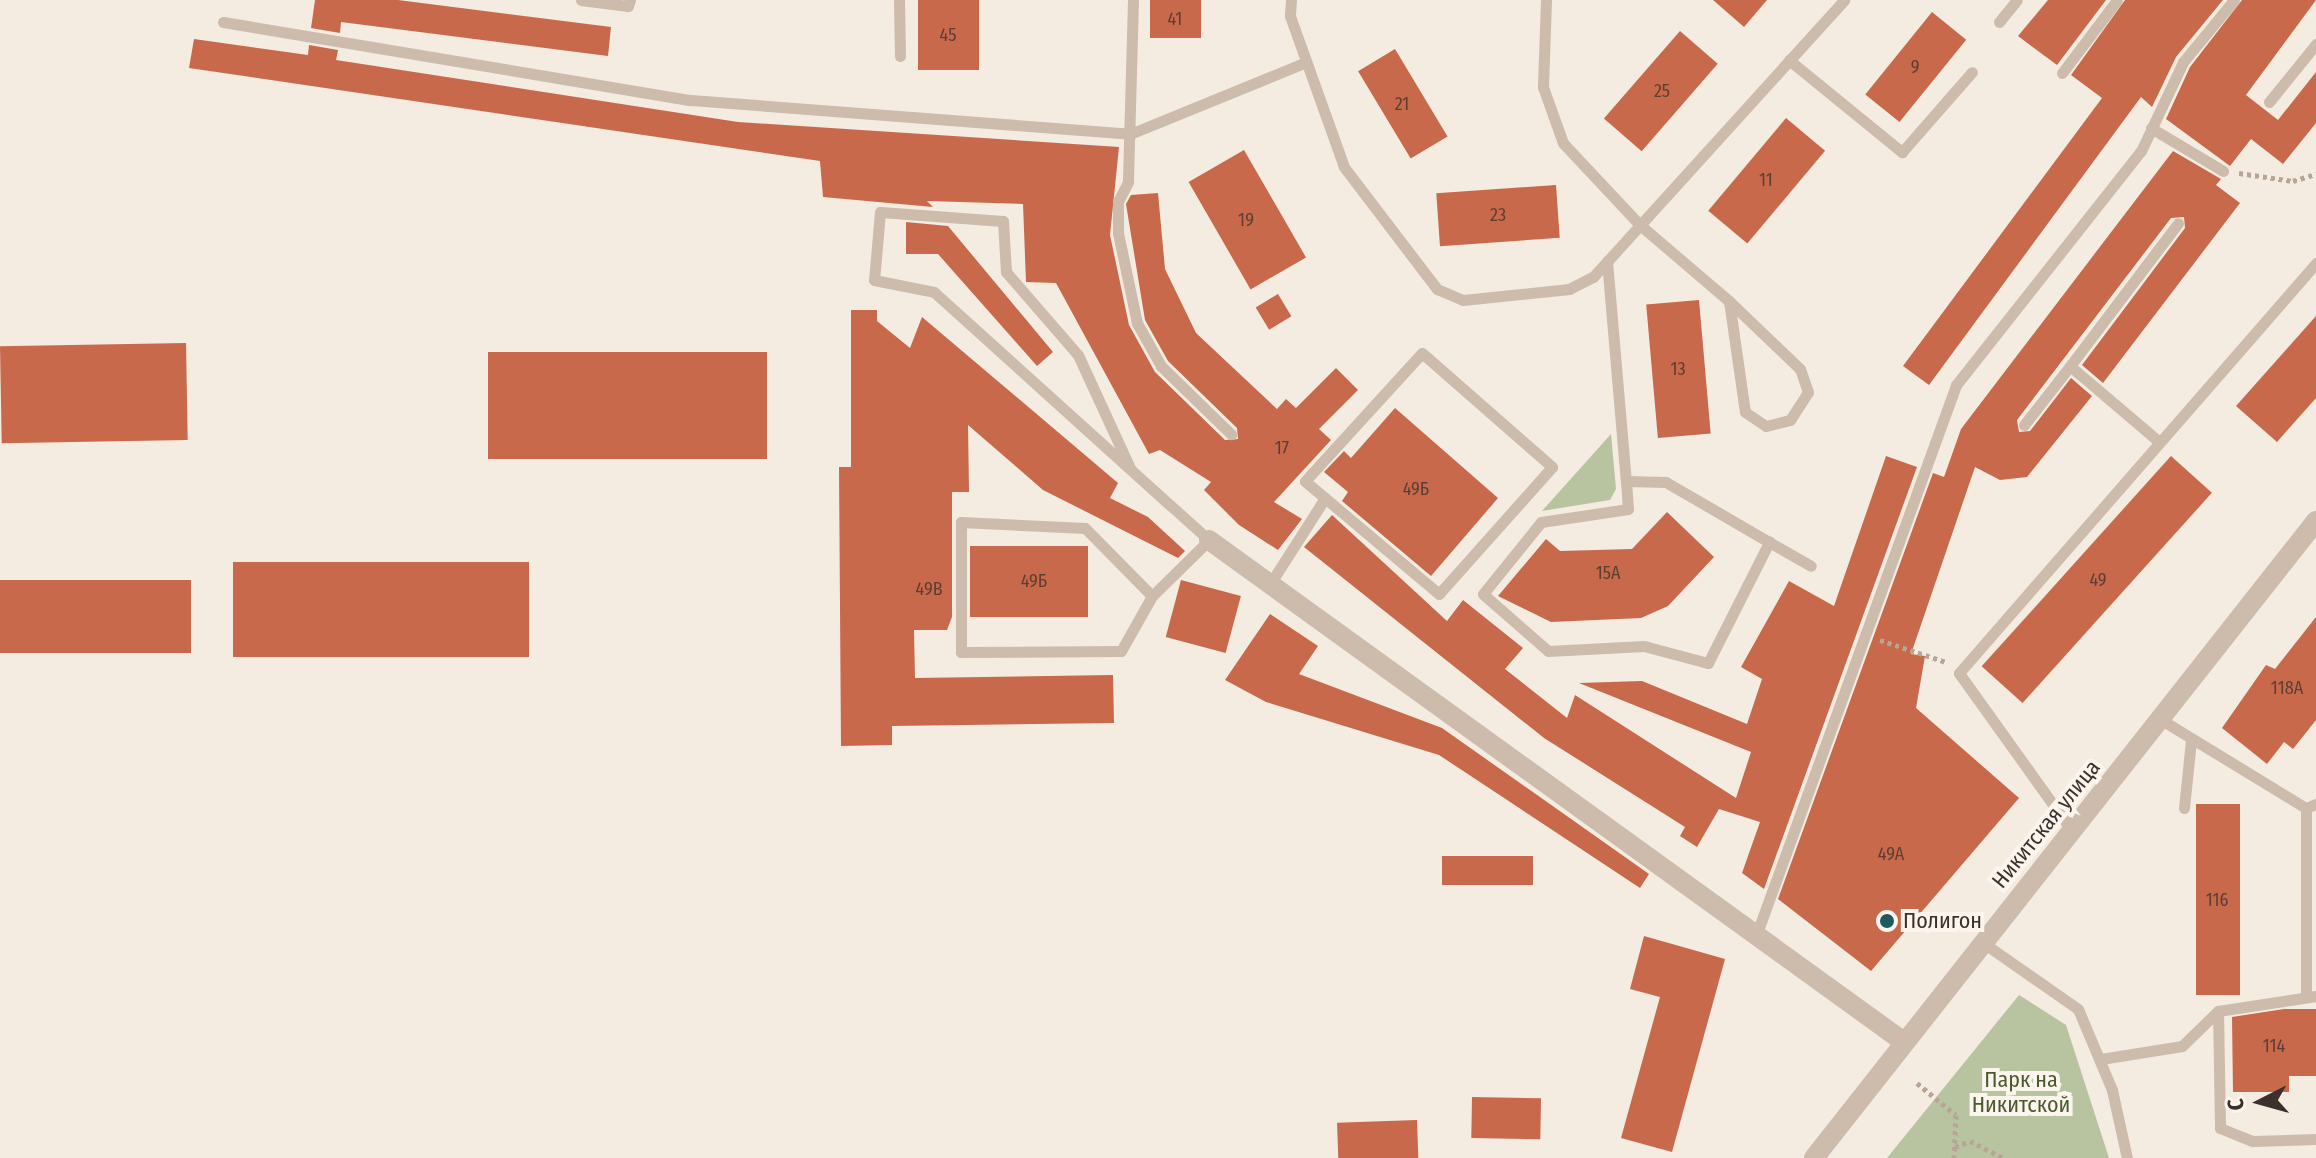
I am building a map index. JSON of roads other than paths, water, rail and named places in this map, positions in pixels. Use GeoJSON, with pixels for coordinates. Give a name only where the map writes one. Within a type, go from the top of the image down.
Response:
{"type":"FeatureCollection","features":[{"type":"Feature","properties":{"kind":"street","name":"Никитская улица"},"geometry":{"type":"LineString","coordinates":[[1814,1158],[1982,942],[2311,534]]}},
{"type":"Feature","properties":{"kind":"street"},"geometry":{"type":"LineString","coordinates":[[1209,540],[1904,1042]]}},
{"type":"Feature","properties":{"kind":"lane"},"geometry":{"type":"LineString","coordinates":[[581,0],[628,6],[630,0]]}},
{"type":"Feature","properties":{"kind":"lane"},"geometry":{"type":"LineString","coordinates":[[899,0],[900,56]]}},
{"type":"Feature","properties":{"kind":"lane"},"geometry":{"type":"LineString","coordinates":[[1133,0],[1130,134],[1118,233],[1137,323],[1161,366],[1231,434]]}},
{"type":"Feature","properties":{"kind":"lane"},"geometry":{"type":"LineString","coordinates":[[1291,0],[1306,62],[1344,167],[1450,299],[1569,289],[1607,261],[1844,0]]}},
{"type":"Feature","properties":{"kind":"lane"},"geometry":{"type":"LineString","coordinates":[[1546,0],[1543,87],[1563,143],[1640,225],[1729,301],[1800,369],[1808,392],[1790,420],[1766,426],[1745,412],[1729,301]]}},
{"type":"Feature","properties":{"kind":"lane"},"geometry":{"type":"LineString","coordinates":[[1999,22],[2017,0]]}},
{"type":"Feature","properties":{"kind":"lane"},"geometry":{"type":"LineString","coordinates":[[2062,73],[2117,0]]}},
{"type":"Feature","properties":{"kind":"lane"},"geometry":{"type":"LineString","coordinates":[[1757,933],[1956,385],[2151,128],[2183,62],[2234,0]]}},
{"type":"Feature","properties":{"kind":"lane"},"geometry":{"type":"LineString","coordinates":[[223,22],[691,100],[1130,134],[1306,62]]}},
{"type":"Feature","properties":{"kind":"lane"},"geometry":{"type":"LineString","coordinates":[[2269,102],[2313,53]]}},
{"type":"Feature","properties":{"kind":"lane"},"geometry":{"type":"LineString","coordinates":[[1789,60],[1902,152],[1972,72]]}},
{"type":"Feature","properties":{"kind":"lane"},"geometry":{"type":"LineString","coordinates":[[2151,128],[2223,171]]}},
{"type":"Feature","properties":{"kind":"lane"},"geometry":{"type":"LineString","coordinates":[[1130,468],[1078,355],[1006,272],[1003,221],[880,212],[874,280],[934,292],[1209,540],[1152,596],[1121,651],[961,652],[961,522],[1085,528],[1152,596]]}},
{"type":"Feature","properties":{"kind":"lane"},"geometry":{"type":"LineString","coordinates":[[2024,425],[2178,223]]}},
{"type":"Feature","properties":{"kind":"lane"},"geometry":{"type":"LineString","coordinates":[[1607,261],[1626,481],[1626,513],[1541,522],[1485,587],[1486,600],[1548,651],[1644,646],[1708,663],[1769,542]]}},
{"type":"Feature","properties":{"kind":"lane"},"geometry":{"type":"LineString","coordinates":[[2072,831],[1959,673],[2157,440],[2316,263]]}},
{"type":"Feature","properties":{"kind":"lane"},"geometry":{"type":"LineString","coordinates":[[1422,353],[1552,467],[1439,594],[1325,498],[1305,481],[1422,353]]}},
{"type":"Feature","properties":{"kind":"lane"},"geometry":{"type":"LineString","coordinates":[[2070,366],[2157,440]]}},
{"type":"Feature","properties":{"kind":"lane"},"geometry":{"type":"LineString","coordinates":[[1626,481],[1666,482],[1811,566]]}},
{"type":"Feature","properties":{"kind":"lane"},"geometry":{"type":"LineString","coordinates":[[1270,584],[1325,498]]}},
{"type":"Feature","properties":{"kind":"lane"},"geometry":{"type":"LineString","coordinates":[[2101,1059],[2182,1046],[2218,1011],[2311,996],[2311,806],[2191,740],[2160,719]]}},
{"type":"Feature","properties":{"kind":"lane"},"geometry":{"type":"LineString","coordinates":[[2184,808],[2191,740]]}},
{"type":"Feature","properties":{"kind":"lane"},"geometry":{"type":"LineString","coordinates":[[1982,942],[2078,1009],[2101,1059],[2127,1158]]}},
{"type":"Feature","properties":{"kind":"lane"},"geometry":{"type":"LineString","coordinates":[[2218,1011],[2220,1128],[2253,1141],[2316,1139]]}},
{"type":"Feature","properties":{"kind":"place","name":"Полигон"},"geometry":{"type":"Point","coordinates":[1887,921]}},
{"type":"Feature","properties":{"kind":"park label","name":"Парк на Никитской"},"geometry":{"type":"Point","coordinates":[2021,1092]}}]}
